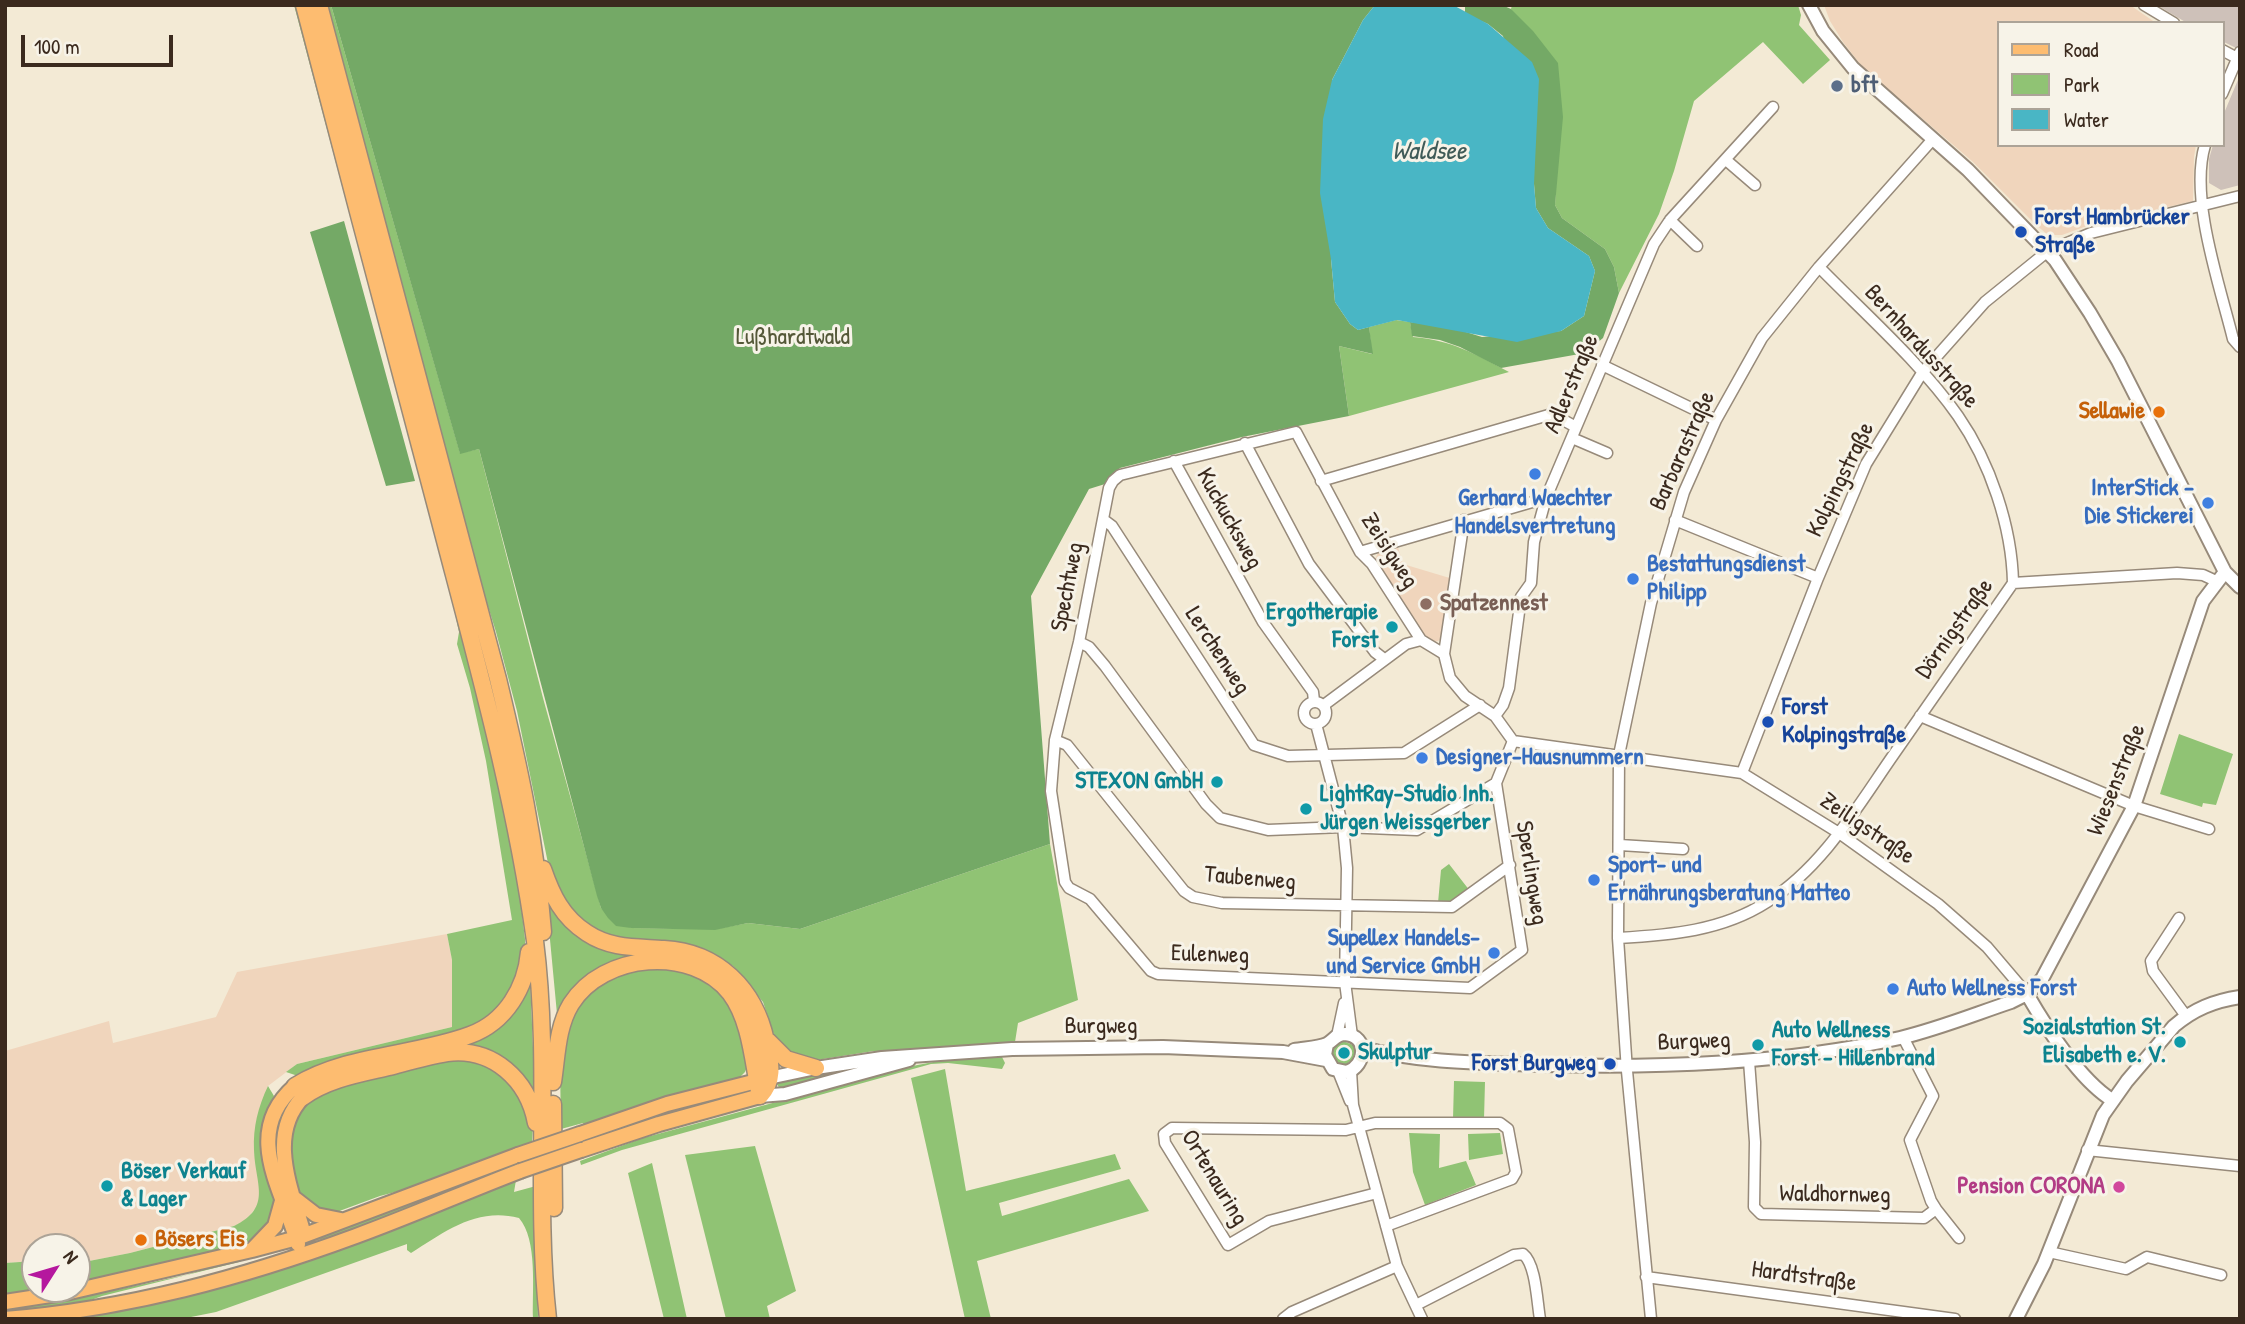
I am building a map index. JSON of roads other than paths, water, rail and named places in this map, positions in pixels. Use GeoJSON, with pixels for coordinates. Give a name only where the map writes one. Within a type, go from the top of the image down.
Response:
{"type":"FeatureCollection","features":[{"type":"Feature","properties":{"kind":"highway"},"geometry":{"type":"LineString","coordinates":[[304,5],[483,681],[509,794],[532,925],[541,1033],[545,1290],[551,1319]]}},
{"type":"Feature","properties":{"kind":"highway"},"geometry":{"type":"LineString","coordinates":[[319,5],[525,789],[535,846],[553,1082],[551,1319]]}},
{"type":"Feature","properties":{"kind":"highway"},"geometry":{"type":"LineString","coordinates":[[535,846],[551,893],[570,920],[602,941],[623,947],[687,951],[717,964],[733,976],[748,995],[759,1017],[765,1038],[771,1063],[762,1085]]}},
{"type":"Feature","properties":{"kind":"highway"},"geometry":{"type":"LineString","coordinates":[[299,1092],[323,1072],[472,1035],[499,1017],[519,992],[528,964],[532,925]]}},
{"type":"Feature","properties":{"kind":"highway"},"geometry":{"type":"LineString","coordinates":[[553,1082],[558,1037],[563,1021],[578,995],[600,976],[614,969],[633,963],[654,961],[694,967],[725,987],[741,1012],[762,1085]]}},
{"type":"Feature","properties":{"kind":"highway"},"geometry":{"type":"LineString","coordinates":[[765,1038],[786,1059],[816,1068]]}},
{"type":"Feature","properties":{"kind":"highway"},"geometry":{"type":"LineString","coordinates":[[299,1092],[370,1071],[449,1053],[468,1053],[497,1064],[521,1084],[529,1097],[541,1145]]}},
{"type":"Feature","properties":{"kind":"main road"},"geometry":{"type":"LineString","coordinates":[[5,1302],[69,1292],[252,1250],[300,1236],[518,1155],[667,1104],[762,1085]]}},
{"type":"Feature","properties":{"kind":"main road"},"geometry":{"type":"LineString","coordinates":[[5,1319],[113,1306],[172,1293],[305,1254],[520,1171],[659,1124],[762,1085]]}},
{"type":"Feature","properties":{"kind":"main road"},"geometry":{"type":"LineString","coordinates":[[299,1092],[283,1133],[288,1198],[305,1254]]}},
{"type":"Feature","properties":{"kind":"main road"},"geometry":{"type":"LineString","coordinates":[[288,1198],[316,1215],[342,1221]]}},
{"type":"Feature","properties":{"kind":"main road"},"geometry":{"type":"LineString","coordinates":[[252,1250],[275,1226],[288,1198]]}},
{"type":"Feature","properties":{"kind":"street"},"geometry":{"type":"LineString","coordinates":[[1809,5],[1824,31],[1853,68],[1990,191],[2048,251],[2090,313],[2118,361],[2221,577],[2240,587]]}},
{"type":"Feature","properties":{"kind":"street"},"geometry":{"type":"LineString","coordinates":[[2144,5],[2171,21]]}},
{"type":"Feature","properties":{"kind":"street"},"geometry":{"type":"LineString","coordinates":[[2224,89],[2239,55]]}},
{"type":"Feature","properties":{"kind":"street","name":"Adlerstraße"},"geometry":{"type":"LineString","coordinates":[[1496,716],[1509,688],[1521,597],[1531,583],[1534,542],[1546,498],[1654,244],[1670,220],[1773,107]]}},
{"type":"Feature","properties":{"kind":"street","name":"Barbarastraße"},"geometry":{"type":"LineString","coordinates":[[1650,1319],[1626,1065],[1618,938],[1619,755],[1651,603],[1684,492],[1716,420],[1762,338],[1819,267],[1933,139]]}},
{"type":"Feature","properties":{"kind":"street"},"geometry":{"type":"LineString","coordinates":[[2204,147],[2201,205],[2233,339],[2240,347]]}},
{"type":"Feature","properties":{"kind":"street"},"geometry":{"type":"LineString","coordinates":[[1726,160],[1755,185]]}},
{"type":"Feature","properties":{"kind":"street","name":"Kolpingstraße"},"geometry":{"type":"LineString","coordinates":[[1742,773],[1866,464],[1922,373],[1985,302],[2048,251],[2091,233],[2240,196]]}},
{"type":"Feature","properties":{"kind":"street"},"geometry":{"type":"LineString","coordinates":[[1670,220],[1698,246]]}},
{"type":"Feature","properties":{"kind":"street","name":"Bernhardusstraße"},"geometry":{"type":"LineString","coordinates":[[1819,267],[1922,373],[1959,417],[1981,458],[2003,511],[2012,555],[2013,583]]}},
{"type":"Feature","properties":{"kind":"street"},"geometry":{"type":"LineString","coordinates":[[1602,365],[1716,420]]}},
{"type":"Feature","properties":{"kind":"street"},"geometry":{"type":"LineString","coordinates":[[1321,481],[1552,414],[1576,427]]}},
{"type":"Feature","properties":{"kind":"street","name":"Zeisigweg"},"geometry":{"type":"LineString","coordinates":[[1296,432],[1360,552],[1372,564],[1420,640],[1444,654]]}},
{"type":"Feature","properties":{"kind":"street","name":"Spechtweg"},"geometry":{"type":"LineString","coordinates":[[1069,888],[1051,791],[1055,740],[1079,642],[1109,488],[1121,475],[1296,432]]}},
{"type":"Feature","properties":{"kind":"street"},"geometry":{"type":"LineString","coordinates":[[1572,438],[1606,453]]}},
{"type":"Feature","properties":{"kind":"street"},"geometry":{"type":"LineString","coordinates":[[1245,443],[1309,564],[1375,652],[1384,660]]}},
{"type":"Feature","properties":{"kind":"street","name":"Kuckucksweg"},"geometry":{"type":"LineString","coordinates":[[1174,461],[1263,622],[1319,703]]}},
{"type":"Feature","properties":{"kind":"street"},"geometry":{"type":"LineString","coordinates":[[1360,552],[1546,498]]}},
{"type":"Feature","properties":{"kind":"street","name":"Lerchenweg"},"geometry":{"type":"LineString","coordinates":[[1104,520],[1112,526],[1254,745],[1288,756],[1404,753],[1480,705]]}},
{"type":"Feature","properties":{"kind":"street"},"geometry":{"type":"LineString","coordinates":[[1079,642],[1089,647],[1206,804],[1220,818],[1268,830],[1343,827],[1417,830],[1496,783],[1513,741],[1496,716],[1465,696],[1450,678],[1444,654],[1464,520]]}},
{"type":"Feature","properties":{"kind":"street"},"geometry":{"type":"LineString","coordinates":[[1675,520],[1818,578]]}},
{"type":"Feature","properties":{"kind":"street","name":"Dörnigstraße"},"geometry":{"type":"LineString","coordinates":[[1618,938],[1663,935],[1716,926],[1766,903],[1807,873],[1839,833],[2013,583],[2177,573],[2221,577]]}},
{"type":"Feature","properties":{"kind":"street","name":"Wiesenstraße"},"geometry":{"type":"LineString","coordinates":[[2027,994],[2042,979],[2134,806],[2203,601],[2221,577]]}},
{"type":"Feature","properties":{"kind":"street"},"geometry":{"type":"LineString","coordinates":[[1319,703],[1327,712],[1325,719],[1316,724],[1309,722],[1304,712],[1307,705],[1319,703],[1406,644],[1420,640]]}},
{"type":"Feature","properties":{"kind":"street"},"geometry":{"type":"LineString","coordinates":[[1920,716],[2134,806],[2209,829]]}},
{"type":"Feature","properties":{"kind":"street"},"geometry":{"type":"LineString","coordinates":[[1316,724],[1343,827],[1347,868],[1346,999],[1352,1036],[1362,1054],[1351,1071],[1353,1105]]}},
{"type":"Feature","properties":{"kind":"street","name":"Taubenweg"},"geometry":{"type":"LineString","coordinates":[[1055,740],[1067,745],[1184,891],[1193,897],[1222,903],[1452,907],[1510,865]]}},
{"type":"Feature","properties":{"kind":"street","name":"Zeiligstraße"},"geometry":{"type":"LineString","coordinates":[[1513,741],[1742,773],[1839,833],[1938,904],[1987,947],[2027,994],[2039,1016],[2091,1083],[2112,1100]]}},
{"type":"Feature","properties":{"kind":"street","name":"Sperlingweg"},"geometry":{"type":"LineString","coordinates":[[1345,982],[1470,988],[1522,950],[1496,783]]}},
{"type":"Feature","properties":{"kind":"street"},"geometry":{"type":"LineString","coordinates":[[1619,845],[1683,849]]}},
{"type":"Feature","properties":{"kind":"street","name":"Eulenweg"},"geometry":{"type":"LineString","coordinates":[[1069,888],[1090,899],[1151,971],[1158,974],[1345,982]]}},
{"type":"Feature","properties":{"kind":"street"},"geometry":{"type":"LineString","coordinates":[[2179,918],[2151,961],[2152,971],[2186,1016]]}},
{"type":"Feature","properties":{"kind":"street","name":"Burgweg"},"geometry":{"type":"LineString","coordinates":[[1362,1054],[1486,1064],[1626,1065],[1749,1061],[1804,1055],[1903,1037],[2011,1002],[2027,994]]}},
{"type":"Feature","properties":{"kind":"street"},"geometry":{"type":"LineString","coordinates":[[2017,1318],[2049,1252],[2087,1150],[2112,1100],[2174,1026],[2186,1016],[2202,1006],[2240,997]]}},
{"type":"Feature","properties":{"kind":"street"},"geometry":{"type":"LineString","coordinates":[[1346,999],[1326,1060],[1338,1071],[1342,1086],[1353,1105],[1397,1266],[1422,1319]]}},
{"type":"Feature","properties":{"kind":"street","name":"Burgweg"},"geometry":{"type":"LineString","coordinates":[[1283,1052],[1352,1036]]}},
{"type":"Feature","properties":{"kind":"street","name":"Waldhornweg"},"geometry":{"type":"LineString","coordinates":[[1903,1037],[1933,1096],[1910,1140],[1931,1201],[1959,1238]]}},
{"type":"Feature","properties":{"kind":"street","name":"Burgweg"},"geometry":{"type":"LineString","coordinates":[[762,1085],[816,1068],[882,1058],[1012,1049],[1163,1047],[1283,1052],[1326,1060]]}},
{"type":"Feature","properties":{"kind":"street","name":"Burgweg"},"geometry":{"type":"LineString","coordinates":[[762,1085],[785,1094],[895,1066],[920,1056]]}},
{"type":"Feature","properties":{"kind":"street","name":"Waldhornweg"},"geometry":{"type":"LineString","coordinates":[[1749,1061],[1755,1142],[1754,1207],[1761,1214],[1924,1218],[1936,1209]]}},
{"type":"Feature","properties":{"kind":"street"},"geometry":{"type":"LineString","coordinates":[[1338,1071],[1351,1071]]}},
{"type":"Feature","properties":{"kind":"street"},"geometry":{"type":"LineString","coordinates":[[1360,1128],[1375,1124],[1500,1123],[1507,1129],[1516,1172],[1512,1179],[1386,1226]]}},
{"type":"Feature","properties":{"kind":"street","name":"Ortenauring"},"geometry":{"type":"LineString","coordinates":[[1360,1128],[1172,1128],[1167,1130],[1163,1139],[1228,1245],[1269,1221],[1377,1193]]}},
{"type":"Feature","properties":{"kind":"street"},"geometry":{"type":"LineString","coordinates":[[2087,1150],[2240,1166]]}},
{"type":"Feature","properties":{"kind":"street"},"geometry":{"type":"LineString","coordinates":[[2049,1252],[2126,1269],[2147,1257],[2221,1275]]}},
{"type":"Feature","properties":{"kind":"street"},"geometry":{"type":"LineString","coordinates":[[1416,1304],[1514,1255],[1522,1254],[1529,1259],[1532,1268],[1540,1319]]}},
{"type":"Feature","properties":{"kind":"street"},"geometry":{"type":"LineString","coordinates":[[1283,1319],[1292,1312],[1397,1266]]}},
{"type":"Feature","properties":{"kind":"street","name":"Hardtstraße"},"geometry":{"type":"LineString","coordinates":[[1646,1277],[1955,1319]]}},
{"type":"Feature","properties":{"kind":"water","name":"Waldsee"},"geometry":{"type":"Polygon","coordinates":[[[1375,5],[1453,5],[1488,24],[1532,62],[1539,79],[1534,184],[1536,208],[1548,228],[1589,256],[1595,271],[1584,316],[1561,331],[1517,342],[1397,320],[1358,330],[1350,324],[1335,302],[1320,193],[1323,119],[1332,80],[1363,20],[1375,5]]]}},
{"type":"Feature","properties":{"kind":"place","name":"bft"},"geometry":{"type":"Point","coordinates":[1837,86]}},
{"type":"Feature","properties":{"kind":"place","name":"Forst Hambrücker Straße"},"geometry":{"type":"Point","coordinates":[2021,232]}},
{"type":"Feature","properties":{"kind":"place","name":"Sellawie"},"geometry":{"type":"Point","coordinates":[2159,412]}},
{"type":"Feature","properties":{"kind":"place","name":"Gerhard Waechter Handelsvertretung"},"geometry":{"type":"Point","coordinates":[1535,474]}},
{"type":"Feature","properties":{"kind":"place","name":"InterStick – Die Stickerei"},"geometry":{"type":"Point","coordinates":[2208,503]}},
{"type":"Feature","properties":{"kind":"place","name":"Bestattungsdienst Philipp"},"geometry":{"type":"Point","coordinates":[1633,579]}},
{"type":"Feature","properties":{"kind":"place","name":"Spatzennest"},"geometry":{"type":"Point","coordinates":[1426,604]}},
{"type":"Feature","properties":{"kind":"place","name":"Ergotherapie Forst"},"geometry":{"type":"Point","coordinates":[1392,627]}},
{"type":"Feature","properties":{"kind":"place","name":"Forst Kolpingstraße"},"geometry":{"type":"Point","coordinates":[1768,722]}},
{"type":"Feature","properties":{"kind":"place","name":"Designer-Hausnummern"},"geometry":{"type":"Point","coordinates":[1422,758]}},
{"type":"Feature","properties":{"kind":"place","name":"STEXON GmbH"},"geometry":{"type":"Point","coordinates":[1217,782]}},
{"type":"Feature","properties":{"kind":"place","name":"LightRay-Studio Inh. Jürgen Weissgerber"},"geometry":{"type":"Point","coordinates":[1306,809]}},
{"type":"Feature","properties":{"kind":"place","name":"Sport- und Ernährungsberatung Matteo"},"geometry":{"type":"Point","coordinates":[1594,880]}},
{"type":"Feature","properties":{"kind":"place","name":"Supellex Handels- und Service GmbH"},"geometry":{"type":"Point","coordinates":[1494,953]}},
{"type":"Feature","properties":{"kind":"place","name":"Auto Wellness Forst"},"geometry":{"type":"Point","coordinates":[1893,989]}},
{"type":"Feature","properties":{"kind":"place","name":"Sozialstation St. Elisabeth e. V."},"geometry":{"type":"Point","coordinates":[2180,1042]}},
{"type":"Feature","properties":{"kind":"place","name":"Auto Wellness Forst - Hillenbrand"},"geometry":{"type":"Point","coordinates":[1758,1045]}},
{"type":"Feature","properties":{"kind":"place","name":"Skulptur"},"geometry":{"type":"Point","coordinates":[1344,1053]}},
{"type":"Feature","properties":{"kind":"place","name":"Forst Burgweg"},"geometry":{"type":"Point","coordinates":[1610,1064]}},
{"type":"Feature","properties":{"kind":"place","name":"Böser Verkauf & Lager"},"geometry":{"type":"Point","coordinates":[107,1186]}},
{"type":"Feature","properties":{"kind":"place","name":"Pension CORONA"},"geometry":{"type":"Point","coordinates":[2119,1187]}},
{"type":"Feature","properties":{"kind":"place","name":"Bösers Eis"},"geometry":{"type":"Point","coordinates":[141,1240]}},
{"type":"Feature","properties":{"kind":"park label","name":"Lußhardtwald"},"geometry":{"type":"Point","coordinates":[793,338]}}]}
